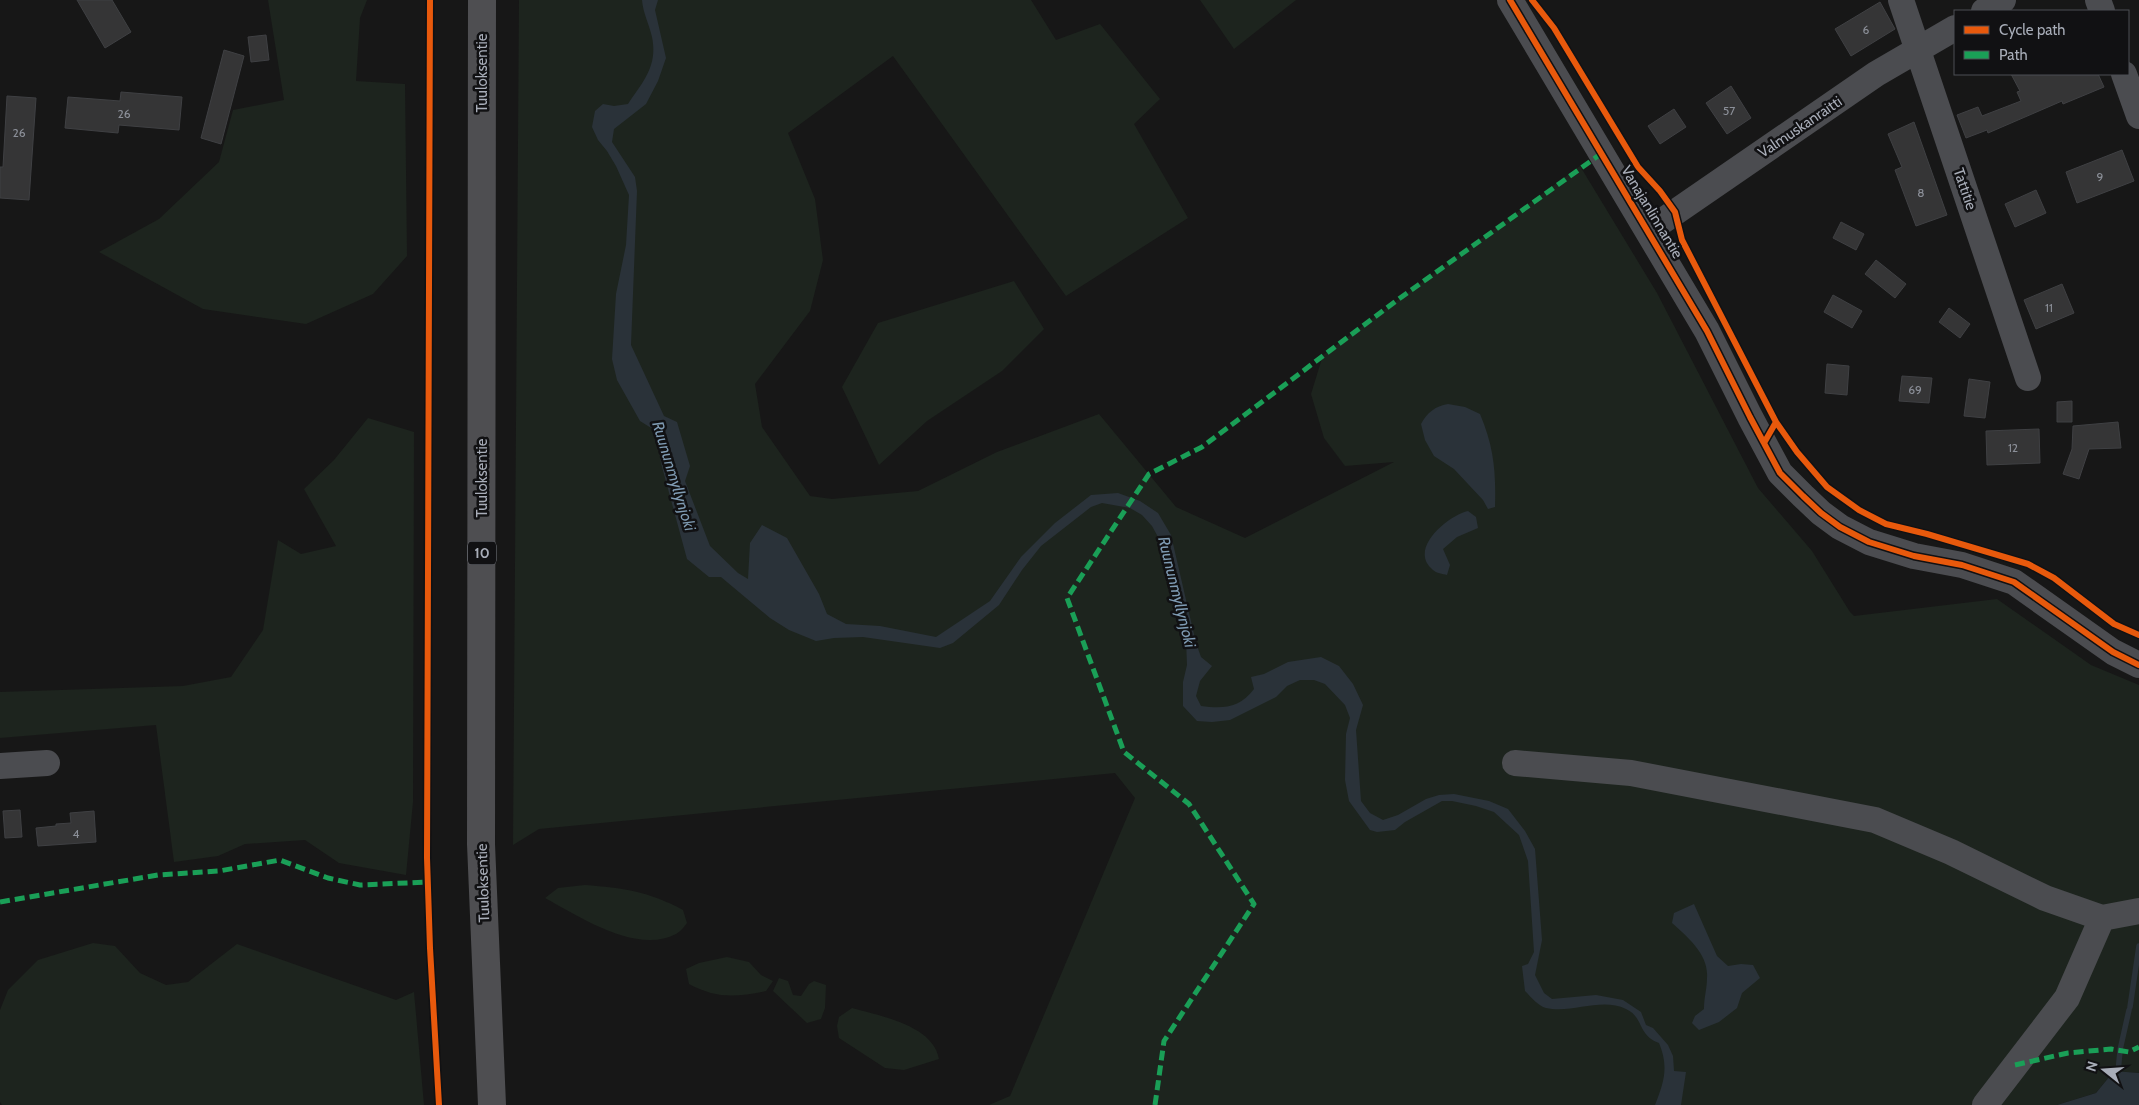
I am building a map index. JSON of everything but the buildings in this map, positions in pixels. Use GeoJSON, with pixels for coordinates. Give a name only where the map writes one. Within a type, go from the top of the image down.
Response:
{"type":"FeatureCollection","features":[{"type":"Feature","properties":{"kind":"highway","name":"Tuuloksentie"},"geometry":{"type":"LineString","coordinates":[[482,0],[482,844],[492,1105]]}},
{"type":"Feature","properties":{"kind":"street","name":"Vanajanlinnantie"},"geometry":{"type":"LineString","coordinates":[[1510,0],[1707,331],[1780,473],[1820,513],[1840,527],[1869,542],[1914,556],[1962,565],[2014,582],[2113,652],[2139,665]]}},
{"type":"Feature","properties":{"kind":"street","name":"Tattitie"},"geometry":{"type":"LineString","coordinates":[[1901,0],[2028,378]]}},
{"type":"Feature","properties":{"kind":"street"},"geometry":{"type":"LineString","coordinates":[[1986,10],[2003,0]]}},
{"type":"Feature","properties":{"kind":"street","name":"Valmuskanraitti"},"geometry":{"type":"LineString","coordinates":[[1648,231],[1876,74],[1954,29]]}},
{"type":"Feature","properties":{"kind":"street"},"geometry":{"type":"LineString","coordinates":[[2124,75],[2139,116]]}},
{"type":"Feature","properties":{"kind":"street"},"geometry":{"type":"LineString","coordinates":[[0,766],[47,763]]}},
{"type":"Feature","properties":{"kind":"street"},"geometry":{"type":"LineString","coordinates":[[1515,763],[1631,774],[1875,820],[1951,852],[2045,898],[2102,918],[2139,912]]}},
{"type":"Feature","properties":{"kind":"street"},"geometry":{"type":"LineString","coordinates":[[1985,1105],[2067,998],[2102,918]]}},
{"type":"Feature","properties":{"kind":"shaded area"},"geometry":{"type":"Polygon","coordinates":[[[268,0],[367,0],[360,18],[356,81],[405,84],[407,256],[373,294],[306,324],[203,309],[99,252],[159,219],[219,162],[233,110],[284,100],[268,0]]]}},
{"type":"Feature","properties":{"kind":"shaded area"},"geometry":{"type":"Polygon","coordinates":[[[519,0],[1031,0],[1056,40],[1100,24],[1160,99],[1134,124],[1188,218],[1066,296],[893,56],[788,133],[815,199],[823,260],[810,311],[755,384],[762,427],[810,496],[832,499],[918,491],[997,452],[1099,414],[1176,507],[1245,538],[1394,462],[1345,466],[1324,438],[1311,394],[1323,355],[1580,166],[1657,293],[1758,488],[1812,551],[1854,616],[1997,599],[2091,665],[2139,685],[2139,1073],[2114,1071],[2096,1093],[2057,1105],[989,1105],[1010,1096],[1135,798],[1115,773],[539,829],[513,845],[519,0]]]}},
{"type":"Feature","properties":{"kind":"shaded area"},"geometry":{"type":"Polygon","coordinates":[[[1200,0],[1296,0],[1234,49],[1200,0]]]}},
{"type":"Feature","properties":{"kind":"shaded area"},"geometry":{"type":"Polygon","coordinates":[[[1014,281],[1044,329],[1002,371],[927,421],[879,465],[842,387],[878,323],[1014,281]]]}},
{"type":"Feature","properties":{"kind":"shaded area"},"geometry":{"type":"Polygon","coordinates":[[[368,418],[414,432],[413,802],[406,875],[339,863],[305,840],[245,844],[218,856],[174,862],[156,725],[0,738],[0,692],[183,686],[231,677],[263,630],[278,540],[301,554],[336,546],[304,489],[334,460],[368,418]]]}},
{"type":"Feature","properties":{"kind":"shaded area"},"geometry":{"type":"Polygon","coordinates":[[[585,885],[635,891],[658,898],[683,910],[687,923],[676,934],[661,939],[644,940],[626,937],[591,923],[545,898],[558,888],[585,885]]]}},
{"type":"Feature","properties":{"kind":"shaded area"},"geometry":{"type":"Polygon","coordinates":[[[93,943],[115,946],[140,973],[166,985],[188,982],[237,944],[396,1000],[414,992],[424,1105],[2,1105],[0,1102],[0,1010],[8,990],[38,960],[93,943]]]}},
{"type":"Feature","properties":{"kind":"shaded area"},"geometry":{"type":"Polygon","coordinates":[[[727,957],[749,962],[761,975],[773,981],[766,991],[745,995],[718,994],[689,984],[686,969],[699,963],[727,957]]]}},
{"type":"Feature","properties":{"kind":"shaded area"},"geometry":{"type":"Polygon","coordinates":[[[779,978],[788,981],[793,995],[801,996],[809,984],[814,981],[826,985],[825,1008],[821,1019],[807,1023],[773,991],[779,978]]]}},
{"type":"Feature","properties":{"kind":"shaded area"},"geometry":{"type":"Polygon","coordinates":[[[852,1008],[890,1019],[916,1030],[935,1047],[939,1059],[904,1070],[885,1068],[839,1038],[837,1026],[839,1017],[852,1008]]]}},
{"type":"Feature","properties":{"kind":"water","name":"Ruununmyllynjoki"},"geometry":{"type":"Polygon","coordinates":[[[642,0],[658,0],[655,10],[666,58],[658,81],[646,104],[614,129],[612,142],[635,177],[637,191],[631,345],[664,416],[677,422],[690,466],[685,481],[710,546],[738,573],[748,579],[750,543],[762,525],[787,538],[819,594],[827,614],[846,624],[880,626],[936,637],[990,601],[1021,557],[1055,523],[1091,495],[1118,493],[1140,501],[1158,513],[1171,535],[1196,643],[1201,657],[1212,666],[1200,681],[1196,696],[1201,706],[1224,707],[1237,704],[1254,689],[1251,677],[1264,674],[1288,662],[1321,657],[1339,666],[1353,684],[1363,705],[1356,730],[1361,801],[1370,813],[1383,820],[1398,815],[1426,799],[1439,795],[1454,794],[1489,801],[1508,809],[1525,831],[1535,849],[1542,940],[1535,975],[1544,993],[1552,999],[1596,995],[1623,1000],[1641,1012],[1646,1025],[1653,1028],[1668,1045],[1673,1056],[1674,1071],[1686,1072],[1681,1105],[1655,1105],[1664,1074],[1664,1060],[1659,1043],[1647,1035],[1632,1012],[1607,1005],[1566,1009],[1546,1008],[1537,1003],[1525,991],[1522,966],[1528,964],[1534,952],[1528,861],[1519,835],[1494,812],[1476,806],[1442,801],[1405,822],[1395,830],[1377,832],[1370,830],[1349,801],[1345,780],[1346,734],[1350,718],[1345,705],[1325,684],[1314,680],[1300,680],[1287,686],[1276,697],[1230,720],[1197,721],[1183,706],[1183,682],[1187,665],[1186,639],[1168,576],[1163,546],[1152,526],[1142,515],[1130,508],[1102,503],[1091,507],[1041,546],[1022,570],[999,605],[953,643],[940,648],[863,637],[816,641],[789,630],[770,618],[721,577],[709,577],[687,559],[661,463],[656,431],[640,421],[617,380],[612,359],[616,294],[626,245],[629,195],[616,166],[598,140],[592,127],[595,111],[603,104],[614,106],[628,104],[648,73],[653,57],[653,47],[642,0]]]}},
{"type":"Feature","properties":{"kind":"water"},"geometry":{"type":"Polygon","coordinates":[[[1448,404],[1465,407],[1480,414],[1485,426],[1493,460],[1495,507],[1488,509],[1483,500],[1454,469],[1434,456],[1425,440],[1421,424],[1423,420],[1435,408],[1448,404]]]}},
{"type":"Feature","properties":{"kind":"water"},"geometry":{"type":"Polygon","coordinates":[[[1468,511],[1476,517],[1478,528],[1457,537],[1443,549],[1450,565],[1447,575],[1436,572],[1426,562],[1425,552],[1428,543],[1442,526],[1451,519],[1468,511]]]}},
{"type":"Feature","properties":{"kind":"water"},"geometry":{"type":"Polygon","coordinates":[[[1694,904],[1717,956],[1728,966],[1753,965],[1760,978],[1742,993],[1737,1008],[1719,1022],[1699,1030],[1692,1023],[1695,1016],[1704,1009],[1707,982],[1705,962],[1696,947],[1672,923],[1674,913],[1694,904]]]}},
{"type":"Feature","properties":{"kind":"water"},"geometry":{"type":"Polygon","coordinates":[[[2114,1071],[2139,1073],[2139,1105],[2057,1105],[2096,1093],[2114,1071]]]}},
{"type":"Feature","properties":{"kind":"waterway"},"geometry":{"type":"LineString","coordinates":[[2130,1007],[2139,946]]}},
{"type":"Feature","properties":{"kind":"waterway"},"geometry":{"type":"LineString","coordinates":[[2120,1050],[2129,1010]]}},
{"type":"Feature","properties":{"kind":"waterway"},"geometry":{"type":"LineString","coordinates":[[2118,1072],[2120,1051]]}},
{"type":"Feature","properties":{"kind":"marked path"},"geometry":{"type":"LineString","coordinates":[[1155,1105],[1164,1041],[1254,904],[1189,804],[1124,752],[1067,598],[1149,474],[1202,447],[1396,301],[1602,153]]}},
{"type":"Feature","properties":{"kind":"marked path"},"geometry":{"type":"LineString","coordinates":[[0,902],[158,875],[219,871],[280,860],[328,878],[360,885],[428,882]]}},
{"type":"Feature","properties":{"kind":"marked path"},"geometry":{"type":"LineString","coordinates":[[2015,1065],[2068,1053],[2111,1049],[2129,1052],[2139,1047]]}},
{"type":"Feature","properties":{"kind":"cycle path"},"geometry":{"type":"LineString","coordinates":[[430,0],[427,858],[439,1105]]}},
{"type":"Feature","properties":{"kind":"cycle path"},"geometry":{"type":"LineString","coordinates":[[1510,0],[1707,331],[1780,473],[1821,513],[1840,527],[1869,542],[1914,556],[1962,565],[2014,582],[2113,652],[2139,665]]}},
{"type":"Feature","properties":{"kind":"cycle path"},"geometry":{"type":"LineString","coordinates":[[1532,0],[1554,28],[1638,167],[1660,191],[1675,212],[1682,240],[1776,422],[1764,443]]}},
{"type":"Feature","properties":{"kind":"cycle path"},"geometry":{"type":"LineString","coordinates":[[1776,422],[1797,452],[1827,487],[1859,510],[1886,524],[2028,564],[2054,578],[2114,624],[2139,635]]}}]}
